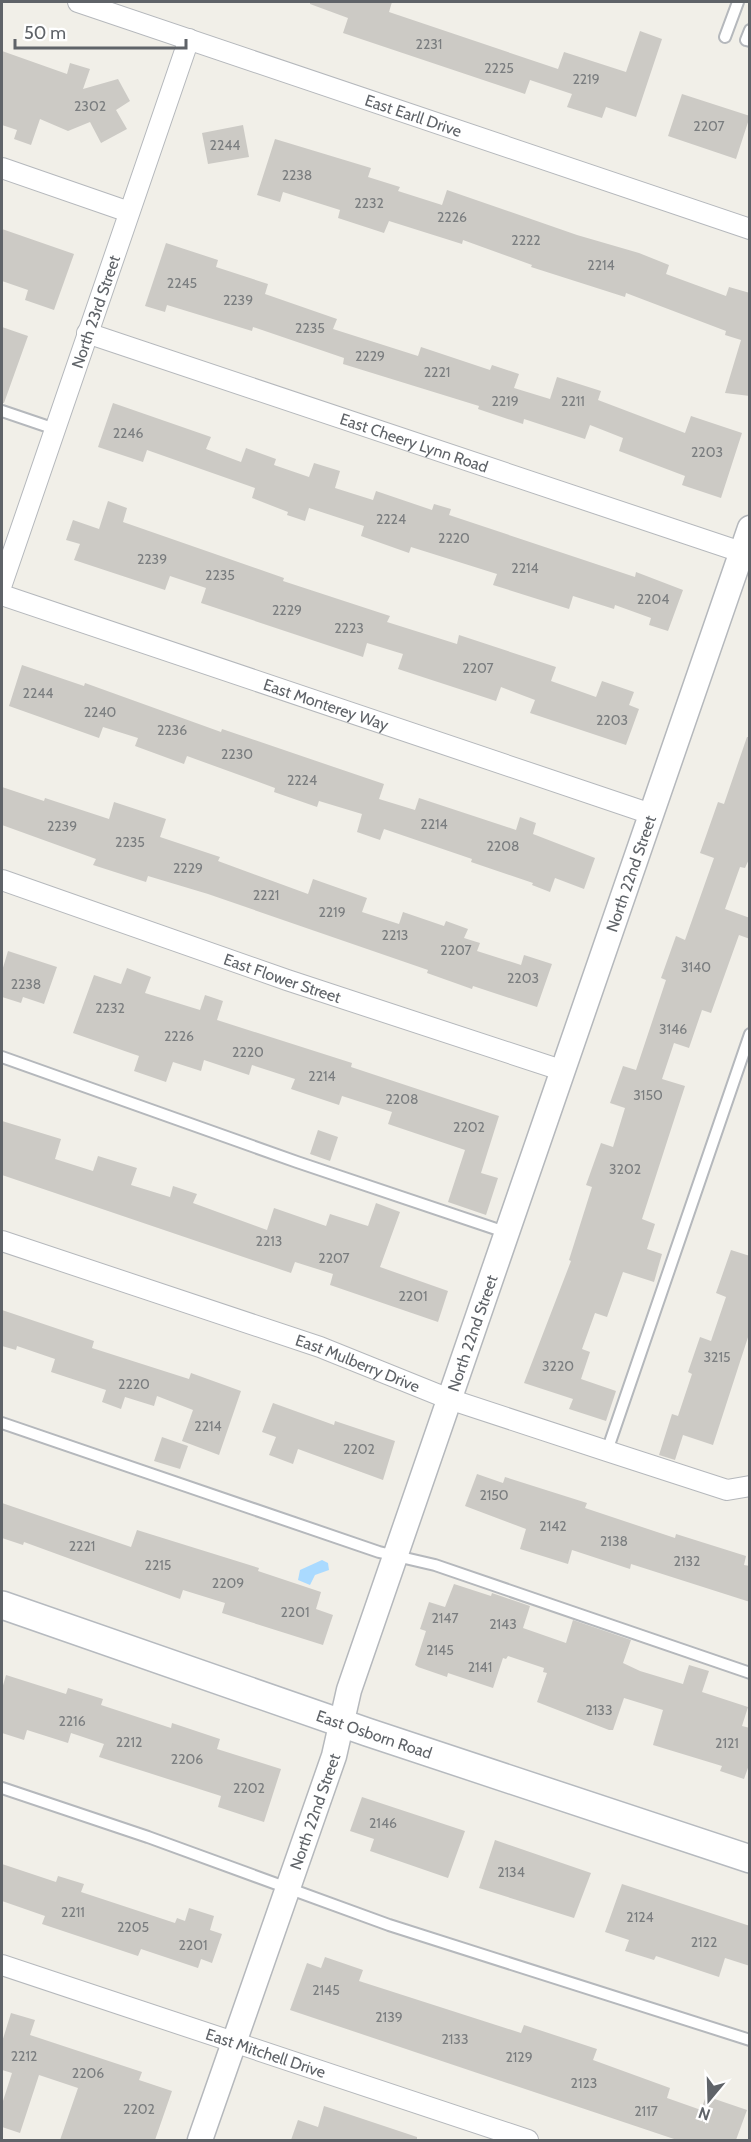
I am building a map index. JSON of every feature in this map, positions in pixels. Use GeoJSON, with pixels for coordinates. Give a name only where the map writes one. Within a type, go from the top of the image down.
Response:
{"type":"FeatureCollection","features":[{"type":"Feature","properties":{"kind":"main road","name":"East Osborn Road"},"geometry":{"type":"LineString","coordinates":[[2,1605],[342,1723],[750,1859]]}},
{"type":"Feature","properties":{"kind":"street","name":"East Earll Drive"},"geometry":{"type":"LineString","coordinates":[[78,2],[750,229]]}},
{"type":"Feature","properties":{"kind":"street","name":"North 23rd Street"},"geometry":{"type":"LineString","coordinates":[[2,584],[189,39]]}},
{"type":"Feature","properties":{"kind":"street"},"geometry":{"type":"LineString","coordinates":[[2,168],[129,212]]}},
{"type":"Feature","properties":{"kind":"street","name":"East Cheery Lynn Road"},"geometry":{"type":"LineString","coordinates":[[87,333],[741,552]]}},
{"type":"Feature","properties":{"kind":"street","name":"North 22nd Street"},"geometry":{"type":"LineString","coordinates":[[200,2140],[236,2043],[334,1756],[349,1690],[509,1233],[750,528]]}},
{"type":"Feature","properties":{"kind":"street","name":"East Monterey Way"},"geometry":{"type":"LineString","coordinates":[[2,596],[651,814]]}},
{"type":"Feature","properties":{"kind":"street","name":"East Flower Street"},"geometry":{"type":"LineString","coordinates":[[2,880],[287,980],[564,1071]]}},
{"type":"Feature","properties":{"kind":"street","name":"East Mulberry Drive"},"geometry":{"type":"LineString","coordinates":[[2,1241],[320,1347],[449,1399],[727,1490],[749,1487]]}},
{"type":"Feature","properties":{"kind":"street","name":"East Mitchell Drive"},"geometry":{"type":"LineString","coordinates":[[2,1965],[528,2140]]}},
{"type":"Feature","properties":{"kind":"lane"},"geometry":{"type":"LineString","coordinates":[[726,37],[738,2]]}},
{"type":"Feature","properties":{"kind":"lane"},"geometry":{"type":"LineString","coordinates":[[750,30],[746,40],[750,41]]}},
{"type":"Feature","properties":{"kind":"lane"},"geometry":{"type":"LineString","coordinates":[[2,411],[55,429]]}},
{"type":"Feature","properties":{"kind":"lane"},"geometry":{"type":"LineString","coordinates":[[607,1451],[750,1034]]}},
{"type":"Feature","properties":{"kind":"lane"},"geometry":{"type":"LineString","coordinates":[[2,1057],[297,1162],[509,1233]]}},
{"type":"Feature","properties":{"kind":"lane"},"geometry":{"type":"LineString","coordinates":[[2,1423],[395,1557],[435,1565],[750,1673]]}},
{"type":"Feature","properties":{"kind":"lane"},"geometry":{"type":"LineString","coordinates":[[2,1788],[148,1837],[389,1925],[750,2040]]}},
{"type":"Feature","properties":{"kind":"water"},"geometry":{"type":"Polygon","coordinates":[[[322,1560],[328,1563],[329,1570],[315,1575],[310,1585],[298,1580],[300,1570],[322,1560]]]}},
{"type":"Feature","properties":{"kind":"building"},"geometry":{"type":"Polygon","coordinates":[[[310,2],[392,2],[389,12],[558,69],[564,52],[626,72],[640,31],[662,39],[636,117],[606,107],[602,118],[567,107],[572,94],[530,80],[525,94],[343,33],[348,18],[310,4],[310,2]]]}},
{"type":"Feature","properties":{"kind":"building"},"geometry":{"type":"Polygon","coordinates":[[[2,51],[67,74],[70,63],[90,69],[83,89],[118,79],[130,101],[116,110],[127,129],[101,143],[90,122],[68,131],[40,119],[31,145],[14,139],[17,130],[2,125],[2,51]]]}},
{"type":"Feature","properties":{"kind":"building"},"geometry":{"type":"Polygon","coordinates":[[[682,94],[750,116],[736,159],[668,136],[682,94]]]}},
{"type":"Feature","properties":{"kind":"building"},"geometry":{"type":"Polygon","coordinates":[[[243,125],[249,157],[208,164],[202,133],[243,125]]]}},
{"type":"Feature","properties":{"kind":"building"},"geometry":{"type":"Polygon","coordinates":[[[275,139],[371,168],[368,177],[400,187],[398,191],[442,205],[447,190],[577,235],[639,253],[669,265],[666,274],[726,296],[729,287],[750,293],[750,396],[725,393],[741,340],[725,335],[726,331],[626,293],[625,297],[531,267],[532,265],[463,240],[462,244],[389,221],[384,233],[338,218],[340,210],[283,192],[280,202],[257,195],[275,139]]]}},
{"type":"Feature","properties":{"kind":"building"},"geometry":{"type":"Polygon","coordinates":[[[2,229],[74,254],[54,310],[25,300],[28,290],[2,281],[2,229]]]}},
{"type":"Feature","properties":{"kind":"building"},"geometry":{"type":"Polygon","coordinates":[[[166,243],[218,260],[216,267],[268,284],[265,294],[337,319],[333,329],[418,356],[421,347],[490,370],[492,365],[519,374],[514,388],[550,399],[557,377],[601,391],[598,400],[685,433],[691,416],[742,433],[721,498],[682,485],[685,476],[619,451],[623,438],[590,425],[585,439],[524,419],[523,424],[478,409],[479,406],[343,364],[344,358],[253,327],[252,331],[167,305],[165,312],[145,306],[166,243]]]}},
{"type":"Feature","properties":{"kind":"building"},"geometry":{"type":"Polygon","coordinates":[[[2,327],[28,336],[4,403],[2,403],[2,327]]]}},
{"type":"Feature","properties":{"kind":"building"},"geometry":{"type":"Polygon","coordinates":[[[113,403],[211,437],[206,449],[241,462],[246,448],[276,459],[274,465],[309,477],[314,463],[340,471],[335,488],[373,500],[376,491],[432,510],[434,504],[451,509],[449,515],[635,577],[636,572],[683,590],[668,631],[649,625],[651,618],[615,605],[614,609],[573,596],[569,609],[493,585],[497,574],[411,547],[409,553],[361,536],[364,526],[309,508],[305,521],[287,515],[288,512],[252,498],[255,488],[147,450],[143,462],[98,447],[113,403]]]}},
{"type":"Feature","properties":{"kind":"building"},"geometry":{"type":"Polygon","coordinates":[[[108,501],[127,508],[123,522],[284,578],[283,581],[390,616],[387,622],[457,644],[459,635],[556,667],[551,681],[596,697],[602,681],[634,692],[629,705],[639,709],[626,745],[530,713],[535,700],[501,687],[496,701],[398,669],[403,654],[367,643],[363,657],[201,603],[206,588],[170,576],[165,590],[74,560],[80,544],[66,540],[73,520],[99,529],[108,501]]]}},
{"type":"Feature","properties":{"kind":"building"},"geometry":{"type":"Polygon","coordinates":[[[22,665],[84,686],[85,683],[221,732],[222,729],[384,784],[379,799],[415,810],[419,798],[516,830],[520,817],[536,823],[533,834],[595,858],[584,889],[555,878],[550,892],[532,885],[533,883],[471,862],[472,859],[384,829],[380,840],[357,832],[362,814],[319,801],[317,807],[274,792],[275,788],[187,756],[184,764],[135,746],[138,738],[103,727],[99,738],[9,706],[22,665]]]}},
{"type":"Feature","properties":{"kind":"building"},"geometry":{"type":"Polygon","coordinates":[[[747,737],[750,737],[750,857],[745,868],[740,867],[725,909],[750,918],[750,939],[739,935],[711,1013],[702,1010],[689,1048],[674,1043],[662,1079],[685,1086],[642,1219],[655,1224],[647,1249],[662,1254],[654,1282],[623,1272],[607,1317],[595,1313],[582,1349],[590,1352],[581,1379],[616,1391],[606,1421],[569,1409],[573,1399],[524,1383],[571,1261],[569,1260],[592,1187],[586,1185],[601,1143],[613,1147],[625,1108],[610,1103],[623,1066],[636,1070],[666,980],[661,978],[676,936],[685,940],[714,858],[700,853],[718,802],[724,804],[747,737]]]}},
{"type":"Feature","properties":{"kind":"building"},"geometry":{"type":"Polygon","coordinates":[[[2,787],[109,819],[114,802],[166,819],[160,837],[220,857],[218,861],[308,894],[313,879],[367,898],[362,912],[399,924],[403,912],[444,926],[446,921],[468,929],[464,938],[480,943],[477,951],[521,965],[524,955],[552,964],[537,1007],[473,986],[472,989],[427,973],[428,970],[208,894],[148,876],[146,882],[93,865],[96,859],[2,825],[2,787]]]}},
{"type":"Feature","properties":{"kind":"building"},"geometry":{"type":"Polygon","coordinates":[[[8,951],[57,967],[44,1004],[23,997],[21,1003],[2,997],[2,971],[8,951]]]}},
{"type":"Feature","properties":{"kind":"building"},"geometry":{"type":"Polygon","coordinates":[[[127,968],[151,977],[145,993],[200,1010],[205,995],[223,1001],[217,1020],[352,1063],[351,1067],[499,1116],[481,1173],[498,1178],[486,1215],[448,1202],[465,1150],[388,1124],[392,1112],[342,1096],[339,1105],[291,1089],[295,1079],[252,1065],[249,1075],[204,1060],[201,1071],[173,1062],[166,1082],[134,1071],[139,1056],[73,1033],[94,975],[121,984],[127,968]]]}},
{"type":"Feature","properties":{"kind":"building"},"geometry":{"type":"Polygon","coordinates":[[[2,1121],[61,1139],[55,1159],[93,1171],[98,1156],[137,1168],[131,1185],[170,1197],[173,1186],[197,1194],[193,1203],[267,1230],[274,1208],[326,1226],[330,1214],[368,1226],[376,1203],[400,1212],[380,1267],[448,1291],[438,1322],[330,1285],[333,1274],[295,1262],[291,1273],[2,1175],[2,1121]]]}},
{"type":"Feature","properties":{"kind":"building"},"geometry":{"type":"Polygon","coordinates":[[[318,1130],[338,1137],[330,1161],[310,1154],[318,1130]]]}},
{"type":"Feature","properties":{"kind":"building"},"geometry":{"type":"Polygon","coordinates":[[[731,1250],[750,1256],[750,1331],[713,1445],[683,1435],[675,1460],[659,1455],[672,1414],[678,1416],[692,1374],[688,1372],[700,1337],[711,1341],[726,1297],[716,1293],[731,1250]]]}},
{"type":"Feature","properties":{"kind":"building"},"geometry":{"type":"Polygon","coordinates":[[[2,1310],[94,1341],[92,1348],[189,1379],[191,1373],[241,1391],[219,1455],[182,1441],[193,1410],[157,1396],[154,1406],[125,1397],[121,1409],[102,1402],[106,1390],[51,1372],[55,1359],[17,1346],[16,1350],[2,1346],[2,1310]]]}},
{"type":"Feature","properties":{"kind":"building"},"geometry":{"type":"Polygon","coordinates":[[[273,1403],[334,1425],[335,1421],[395,1441],[383,1480],[298,1449],[293,1464],[269,1455],[276,1437],[262,1432],[273,1403]]]}},
{"type":"Feature","properties":{"kind":"building"},"geometry":{"type":"Polygon","coordinates":[[[162,1437],[188,1446],[180,1469],[154,1461],[162,1437]]]}},
{"type":"Feature","properties":{"kind":"building"},"geometry":{"type":"Polygon","coordinates":[[[477,1474],[503,1483],[505,1477],[587,1503],[585,1508],[675,1538],[676,1534],[746,1556],[744,1565],[750,1566],[750,1602],[631,1564],[630,1569],[572,1550],[568,1564],[520,1549],[526,1529],[465,1506],[477,1474]]]}},
{"type":"Feature","properties":{"kind":"building"},"geometry":{"type":"Polygon","coordinates":[[[2,1503],[131,1547],[137,1530],[259,1568],[258,1571],[321,1592],[316,1609],[333,1615],[323,1645],[222,1613],[225,1603],[183,1590],[180,1599],[24,1542],[23,1545],[2,1538],[2,1503]]]}},
{"type":"Feature","properties":{"kind":"building"},"geometry":{"type":"Polygon","coordinates":[[[454,1584],[491,1596],[492,1593],[530,1606],[523,1628],[566,1643],[573,1620],[631,1640],[623,1663],[640,1671],[683,1684],[689,1665],[709,1671],[702,1692],[748,1707],[742,1726],[750,1728],[750,1762],[744,1779],[720,1771],[722,1766],[653,1745],[663,1710],[624,1698],[613,1730],[609,1730],[537,1702],[547,1673],[543,1672],[544,1668],[508,1656],[506,1659],[503,1658],[493,1688],[448,1673],[447,1677],[415,1665],[426,1631],[420,1629],[429,1602],[445,1607],[454,1584]]]}},
{"type":"Feature","properties":{"kind":"building"},"geometry":{"type":"Polygon","coordinates":[[[6,1675],[66,1694],[68,1688],[103,1699],[101,1705],[171,1728],[172,1723],[220,1739],[217,1749],[281,1769],[264,1822],[218,1807],[221,1796],[99,1757],[104,1744],[71,1733],[68,1743],[27,1730],[24,1740],[2,1733],[2,1689],[6,1675]]]}},
{"type":"Feature","properties":{"kind":"building"},"geometry":{"type":"Polygon","coordinates":[[[362,1797],[465,1831],[448,1878],[370,1851],[374,1839],[350,1831],[362,1797]]]}},
{"type":"Feature","properties":{"kind":"building"},"geometry":{"type":"Polygon","coordinates":[[[495,1840],[591,1873],[574,1918],[479,1888],[495,1840]]]}},
{"type":"Feature","properties":{"kind":"building"},"geometry":{"type":"Polygon","coordinates":[[[2,1864],[56,1882],[58,1876],[84,1884],[81,1892],[175,1923],[177,1918],[185,1921],[189,1908],[214,1916],[210,1930],[222,1934],[212,1963],[201,1959],[198,1968],[141,1949],[138,1956],[42,1924],[45,1916],[2,1901],[2,1864]]]}},
{"type":"Feature","properties":{"kind":"building"},"geometry":{"type":"Polygon","coordinates":[[[622,1884],[750,1926],[750,1966],[725,1958],[719,1977],[656,1956],[654,1960],[625,1951],[629,1940],[605,1932],[622,1884]]]}},
{"type":"Feature","properties":{"kind":"building"},"geometry":{"type":"Polygon","coordinates":[[[325,1957],[363,1970],[359,1981],[521,2033],[524,2025],[597,2049],[593,2060],[670,2088],[667,2098],[701,2110],[706,2096],[747,2110],[736,2140],[677,2140],[290,2010],[307,1963],[321,1968],[325,1957]]]}},
{"type":"Feature","properties":{"kind":"building"},"geometry":{"type":"Polygon","coordinates":[[[11,2013],[35,2020],[30,2035],[142,2072],[139,2080],[172,2091],[155,2140],[60,2140],[78,2088],[39,2075],[20,2133],[2,2127],[2,2104],[12,2073],[2,2070],[2,2042],[11,2013]]]}},
{"type":"Feature","properties":{"kind":"building"},"geometry":{"type":"Polygon","coordinates":[[[324,2106],[417,2137],[417,2140],[291,2140],[298,2120],[318,2127],[324,2106]]]}}]}
